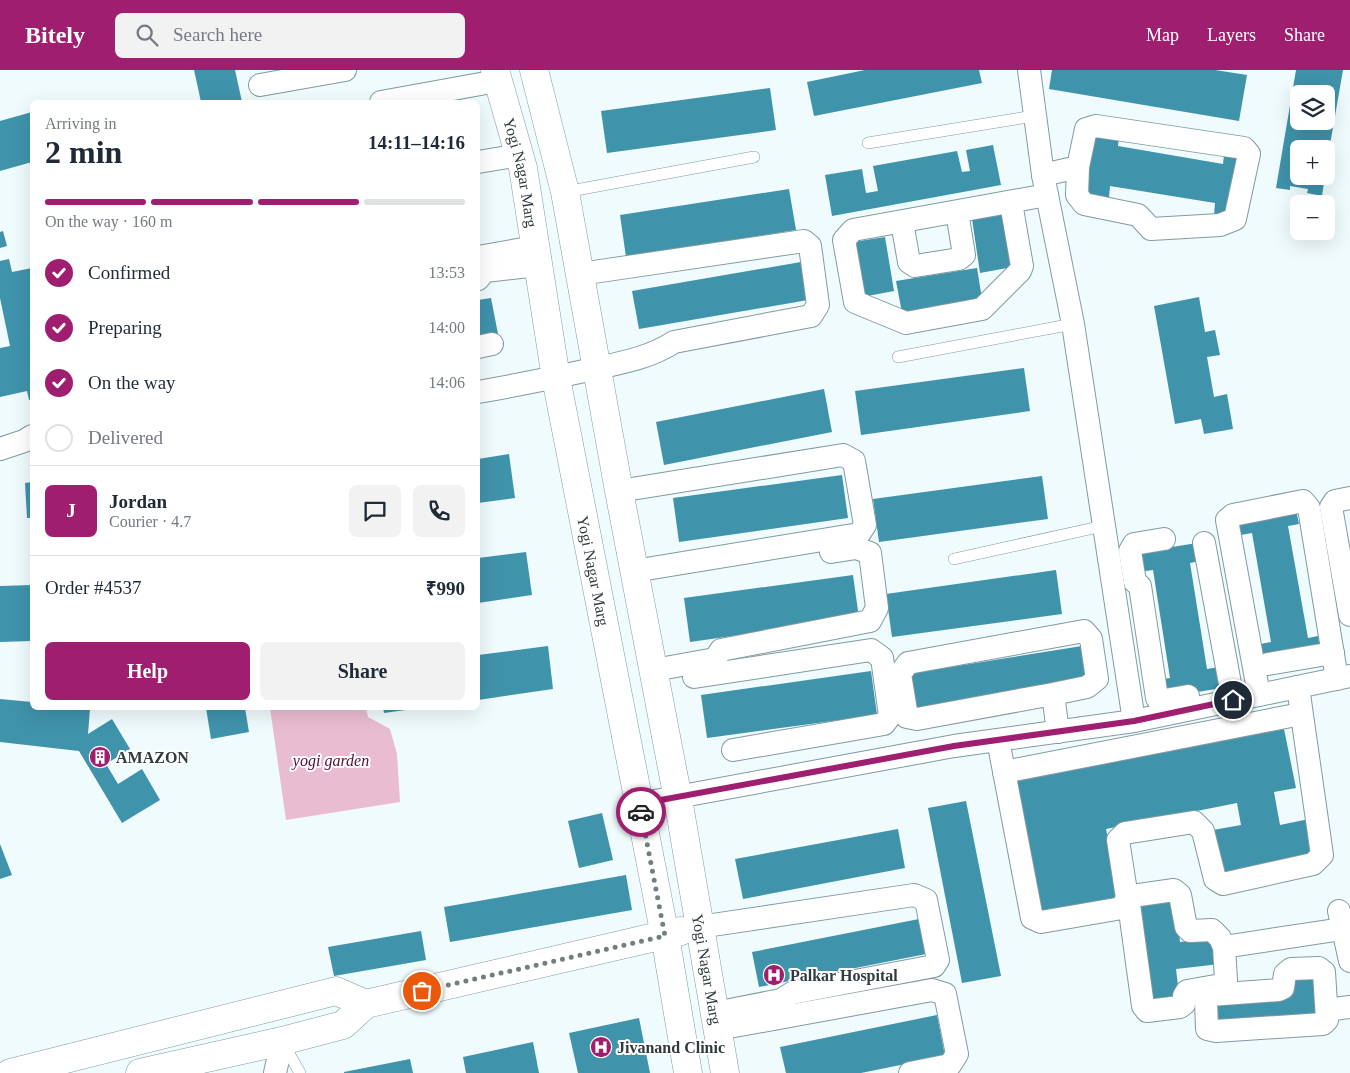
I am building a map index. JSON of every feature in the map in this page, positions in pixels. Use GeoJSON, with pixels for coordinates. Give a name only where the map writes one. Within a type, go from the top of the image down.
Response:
{"type":"FeatureCollection","features":[{"type":"Feature","properties":{"kind":"street"},"geometry":{"type":"LineString","coordinates":[[260,85],[345,70]]}},
{"type":"Feature","properties":{"kind":"street","name":"Yogi Nagar Marg"},"geometry":{"type":"LineString","coordinates":[[534,70],[565,192],[619,491],[678,798],[725,1073]]}},
{"type":"Feature","properties":{"kind":"street"},"geometry":{"type":"LineString","coordinates":[[1029,70],[1045,185],[1073,324],[1114,602],[1134,721]]}},
{"type":"Feature","properties":{"kind":"street"},"geometry":{"type":"LineString","coordinates":[[390,100],[496,76]]}},
{"type":"Feature","properties":{"kind":"street","name":"Yogi Nagar Marg"},"geometry":{"type":"LineString","coordinates":[[496,76],[520,155],[556,378],[665,936],[688,1073]]}},
{"type":"Feature","properties":{"kind":"street"},"geometry":{"type":"LineString","coordinates":[[1011,203],[1022,266],[1020,271],[982,309],[906,323],[855,302],[844,240],[852,230],[1011,203],[1078,167],[1086,129],[1096,126],[1244,148],[1249,154],[1235,219],[1220,225],[1151,230],[1138,215],[1084,204],[1077,195],[1078,167]]}},
{"type":"Feature","properties":{"kind":"street"},"geometry":{"type":"LineString","coordinates":[[480,162],[520,155]]}},
{"type":"Feature","properties":{"kind":"street"},"geometry":{"type":"LineString","coordinates":[[902,222],[909,262],[916,266],[959,259],[964,255],[957,212]]}},
{"type":"Feature","properties":{"kind":"street"},"geometry":{"type":"LineString","coordinates":[[480,392],[556,378],[657,353],[674,342],[811,316],[818,305],[810,246],[804,240],[580,274]]}},
{"type":"Feature","properties":{"kind":"street"},"geometry":{"type":"LineString","coordinates":[[480,257],[536,256]]}},
{"type":"Feature","properties":{"kind":"street"},"geometry":{"type":"LineString","coordinates":[[480,277],[485,271],[536,256]]}},
{"type":"Feature","properties":{"kind":"street"},"geometry":{"type":"LineString","coordinates":[[0,449],[30,437]]}},
{"type":"Feature","properties":{"kind":"street"},"geometry":{"type":"LineString","coordinates":[[619,491],[843,455],[854,460],[865,525],[859,534],[636,577]]}},
{"type":"Feature","properties":{"kind":"street"},"geometry":{"type":"LineString","coordinates":[[1350,498],[1335,501],[1332,507],[1350,615]]}},
{"type":"Feature","properties":{"kind":"street"},"geometry":{"type":"LineString","coordinates":[[1164,539],[1134,544],[1130,551],[1135,582],[1140,586],[1159,701],[1259,694],[1344,678],[1333,653],[1309,508],[1303,502],[1233,514],[1227,520],[1259,694]]}},
{"type":"Feature","properties":{"kind":"street"},"geometry":{"type":"LineString","coordinates":[[1204,543],[1232,695]]}},
{"type":"Feature","properties":{"kind":"street"},"geometry":{"type":"LineString","coordinates":[[636,577],[856,548],[870,553],[877,608],[870,621],[721,650],[715,659],[655,677]]}},
{"type":"Feature","properties":{"kind":"street"},"geometry":{"type":"LineString","coordinates":[[1114,602],[1142,598]]}},
{"type":"Feature","properties":{"kind":"street"},"geometry":{"type":"LineString","coordinates":[[1084,631],[1091,638],[1097,679],[1087,687],[1053,694],[917,719],[907,717],[900,674],[908,663],[1084,631]]}},
{"type":"Feature","properties":{"kind":"street"},"geometry":{"type":"LineString","coordinates":[[655,677],[871,650],[882,658],[890,716],[884,724],[733,750]]}},
{"type":"Feature","properties":{"kind":"street"},"geometry":{"type":"LineString","coordinates":[[1268,664],[1333,653]]}},
{"type":"Feature","properties":{"kind":"street"},"geometry":{"type":"LineString","coordinates":[[1124,661],[1151,656]]}},
{"type":"Feature","properties":{"kind":"street"},"geometry":{"type":"LineString","coordinates":[[998,740],[1032,918],[1041,922],[1122,908],[1127,898],[1118,840],[1125,833],[1194,822],[1202,831],[1215,879],[1223,884],[1313,864],[1322,855],[1298,687]]}},
{"type":"Feature","properties":{"kind":"street"},"geometry":{"type":"LineString","coordinates":[[1053,694],[1058,732]]}},
{"type":"Feature","properties":{"kind":"street"},"geometry":{"type":"LineString","coordinates":[[639,804],[954,746],[1134,721],[1232,695]]}},
{"type":"Feature","properties":{"kind":"street"},"geometry":{"type":"LineString","coordinates":[[947,714],[954,746]]}},
{"type":"Feature","properties":{"kind":"street"},"geometry":{"type":"LineString","coordinates":[[1004,772],[1301,714]]}},
{"type":"Feature","properties":{"kind":"street"},"geometry":{"type":"LineString","coordinates":[[818,735],[825,770]]}},
{"type":"Feature","properties":{"kind":"street"},"geometry":{"type":"LineString","coordinates":[[1174,890],[1180,896],[1186,927],[1190,931],[1212,930],[1220,938],[1224,947],[1226,980],[1221,984],[1187,991],[1184,996],[1184,1004],[1180,1007],[1147,1012],[1143,1006],[1129,904],[1132,896],[1174,890]]}},
{"type":"Feature","properties":{"kind":"street"},"geometry":{"type":"LineString","coordinates":[[140,1073],[282,1041],[343,1025],[366,1004],[665,936],[700,926],[914,894],[926,900],[938,960],[934,966],[792,993],[781,1000],[717,1021]]}},
{"type":"Feature","properties":{"kind":"street"},"geometry":{"type":"LineString","coordinates":[[1224,947],[1340,920],[1350,961]]}},
{"type":"Feature","properties":{"kind":"street"},"geometry":{"type":"LineString","coordinates":[[1319,968],[1324,972],[1327,1010],[1327,1020],[1323,1024],[1216,1031],[1208,1028],[1206,1001],[1210,995],[1279,990],[1283,988],[1285,974],[1291,969],[1319,968]]}},
{"type":"Feature","properties":{"kind":"street"},"geometry":{"type":"LineString","coordinates":[[717,1021],[932,990],[945,994],[957,1054],[950,1065],[910,1073]]}},
{"type":"Feature","properties":{"kind":"street"},"geometry":{"type":"LineString","coordinates":[[10,1073],[336,991],[366,1004]]}},
{"type":"Feature","properties":{"kind":"street"},"geometry":{"type":"LineString","coordinates":[[1327,1010],[1350,1007]]}},
{"type":"Feature","properties":{"kind":"street"},"geometry":{"type":"LineString","coordinates":[[275,1073],[282,1041]]}},
{"type":"Feature","properties":{"kind":"lane"},"geometry":{"type":"LineString","coordinates":[[868,143],[1034,116]]}},
{"type":"Feature","properties":{"kind":"lane"},"geometry":{"type":"LineString","coordinates":[[565,192],[754,157]]}},
{"type":"Feature","properties":{"kind":"lane"},"geometry":{"type":"LineString","coordinates":[[898,357],[1073,324]]}},
{"type":"Feature","properties":{"kind":"lane"},"geometry":{"type":"LineString","coordinates":[[954,559],[1103,526]]}},
{"type":"Feature","properties":{"kind":"lane"},"geometry":{"type":"LineString","coordinates":[[282,1041],[300,1073]]}},
{"type":"Feature","properties":{"kind":"green space","name":"yogi garden"},"geometry":{"type":"Polygon","coordinates":[[[270,710],[366,710],[368,717],[390,729],[397,754],[400,802],[286,820],[270,710]]]}},
{"type":"Feature","properties":{"kind":"building"},"geometry":{"type":"Polygon","coordinates":[[[194,70],[235,70],[242,100],[201,100],[194,70]]]}},
{"type":"Feature","properties":{"kind":"building"},"geometry":{"type":"Polygon","coordinates":[[[865,70],[979,70],[982,83],[814,116],[807,82],[865,70]]]}},
{"type":"Feature","properties":{"kind":"building"},"geometry":{"type":"Polygon","coordinates":[[[1052,70],[1215,70],[1247,75],[1239,121],[1049,89],[1052,70]]]}},
{"type":"Feature","properties":{"kind":"building"},"geometry":{"type":"Polygon","coordinates":[[[1296,70],[1343,70],[1335,116],[1335,85],[1293,85],[1296,70]]]}},
{"type":"Feature","properties":{"kind":"building"},"geometry":{"type":"Polygon","coordinates":[[[770,88],[776,130],[607,153],[601,111],[770,88]]]}},
{"type":"Feature","properties":{"kind":"building"},"geometry":{"type":"Polygon","coordinates":[[[1290,105],[1290,130],[1333,130],[1331,140],[1290,140],[1290,185],[1324,185],[1322,195],[1307,193],[1308,189],[1290,186],[1290,190],[1276,188],[1290,105]]]}},
{"type":"Feature","properties":{"kind":"building"},"geometry":{"type":"Polygon","coordinates":[[[30,113],[30,163],[0,171],[0,121],[30,113]]]}},
{"type":"Feature","properties":{"kind":"building"},"geometry":{"type":"Polygon","coordinates":[[[1095,134],[1119,138],[1118,146],[1223,164],[1224,155],[1241,158],[1231,218],[1214,215],[1215,203],[1110,186],[1109,198],[1085,194],[1095,134]]]}},
{"type":"Feature","properties":{"kind":"building"},"geometry":{"type":"Polygon","coordinates":[[[993,145],[1001,185],[832,216],[825,175],[862,169],[866,193],[878,191],[873,166],[957,151],[962,172],[970,171],[966,150],[993,145]]]}},
{"type":"Feature","properties":{"kind":"building"},"geometry":{"type":"Polygon","coordinates":[[[789,189],[796,230],[626,257],[620,215],[789,189]]]}},
{"type":"Feature","properties":{"kind":"building"},"geometry":{"type":"Polygon","coordinates":[[[1009,213],[1018,266],[980,273],[972,219],[1009,213]]]}},
{"type":"Feature","properties":{"kind":"building"},"geometry":{"type":"Polygon","coordinates":[[[3,231],[7,246],[0,248],[0,232],[3,231]]]}},
{"type":"Feature","properties":{"kind":"building"},"geometry":{"type":"Polygon","coordinates":[[[885,237],[894,291],[862,297],[853,242],[885,237]]]}},
{"type":"Feature","properties":{"kind":"building"},"geometry":{"type":"Polygon","coordinates":[[[9,259],[12,272],[30,268],[29,400],[27,391],[0,397],[0,348],[10,346],[0,298],[0,261],[9,259]]]}},
{"type":"Feature","properties":{"kind":"building"},"geometry":{"type":"Polygon","coordinates":[[[801,262],[808,300],[639,329],[632,291],[801,262]]]}},
{"type":"Feature","properties":{"kind":"building"},"geometry":{"type":"Polygon","coordinates":[[[977,268],[983,305],[903,318],[896,281],[977,268]]]}},
{"type":"Feature","properties":{"kind":"building"},"geometry":{"type":"Polygon","coordinates":[[[1199,297],[1205,332],[1215,330],[1220,355],[1207,357],[1214,397],[1227,394],[1233,429],[1204,434],[1201,419],[1175,424],[1154,306],[1199,297]]]}},
{"type":"Feature","properties":{"kind":"building"},"geometry":{"type":"Polygon","coordinates":[[[491,298],[498,334],[480,338],[480,300],[491,298]]]}},
{"type":"Feature","properties":{"kind":"building"},"geometry":{"type":"Polygon","coordinates":[[[1024,368],[1030,411],[861,435],[855,391],[1024,368]]]}},
{"type":"Feature","properties":{"kind":"building"},"geometry":{"type":"Polygon","coordinates":[[[824,389],[832,432],[664,465],[656,422],[824,389]]]}},
{"type":"Feature","properties":{"kind":"building"},"geometry":{"type":"Polygon","coordinates":[[[509,454],[515,498],[480,503],[480,459],[509,454]]]}},
{"type":"Feature","properties":{"kind":"building"},"geometry":{"type":"Polygon","coordinates":[[[842,475],[848,518],[679,542],[673,498],[842,475]]]}},
{"type":"Feature","properties":{"kind":"building"},"geometry":{"type":"Polygon","coordinates":[[[1042,476],[1048,519],[879,542],[873,499],[1042,476]]]}},
{"type":"Feature","properties":{"kind":"building"},"geometry":{"type":"Polygon","coordinates":[[[30,482],[30,518],[27,518],[25,483],[30,482]]]}},
{"type":"Feature","properties":{"kind":"building"},"geometry":{"type":"Polygon","coordinates":[[[1296,510],[1299,524],[1288,526],[1308,638],[1318,636],[1321,653],[1258,664],[1255,645],[1271,642],[1252,533],[1235,536],[1232,520],[1296,510]]]}},
{"type":"Feature","properties":{"kind":"building"},"geometry":{"type":"Polygon","coordinates":[[[1197,543],[1200,561],[1190,563],[1207,669],[1219,667],[1222,688],[1160,698],[1157,680],[1170,678],[1153,570],[1138,572],[1135,553],[1197,543]]]}},
{"type":"Feature","properties":{"kind":"building"},"geometry":{"type":"Polygon","coordinates":[[[526,552],[532,595],[480,603],[480,558],[526,552]]]}},
{"type":"Feature","properties":{"kind":"building"},"geometry":{"type":"Polygon","coordinates":[[[1056,570],[1062,614],[892,637],[886,594],[1056,570]]]}},
{"type":"Feature","properties":{"kind":"building"},"geometry":{"type":"Polygon","coordinates":[[[853,575],[859,618],[690,642],[684,598],[853,575]]]}},
{"type":"Feature","properties":{"kind":"building"},"geometry":{"type":"Polygon","coordinates":[[[30,585],[30,641],[0,642],[0,586],[30,585]]]}},
{"type":"Feature","properties":{"kind":"building"},"geometry":{"type":"Polygon","coordinates":[[[548,646],[553,689],[480,700],[480,655],[548,646]]]}},
{"type":"Feature","properties":{"kind":"building"},"geometry":{"type":"Polygon","coordinates":[[[1082,646],[1088,679],[913,709],[907,674],[1082,646]]]}},
{"type":"Feature","properties":{"kind":"building"},"geometry":{"type":"Polygon","coordinates":[[[871,671],[877,715],[707,738],[701,695],[871,671]]]}},
{"type":"Feature","properties":{"kind":"building","name":"AMAZON"},"geometry":{"type":"Polygon","coordinates":[[[0,699],[30,702],[30,710],[90,710],[88,734],[112,719],[130,749],[106,764],[118,784],[142,769],[160,800],[122,823],[79,751],[0,742],[0,699]]]}},
{"type":"Feature","properties":{"kind":"building"},"geometry":{"type":"Polygon","coordinates":[[[206,710],[245,710],[249,732],[211,739],[206,710]]]}},
{"type":"Feature","properties":{"kind":"building"},"geometry":{"type":"Polygon","coordinates":[[[383,710],[406,710],[384,713],[383,710]]]}},
{"type":"Feature","properties":{"kind":"building"},"geometry":{"type":"Polygon","coordinates":[[[1284,729],[1296,788],[1274,792],[1280,825],[1309,819],[1316,855],[1221,874],[1213,830],[1241,825],[1237,803],[1106,829],[1121,901],[1043,916],[1017,781],[1284,729]]]}},
{"type":"Feature","properties":{"kind":"building"},"geometry":{"type":"Polygon","coordinates":[[[966,801],[1001,976],[962,983],[928,808],[966,801]]]}},
{"type":"Feature","properties":{"kind":"building"},"geometry":{"type":"Polygon","coordinates":[[[602,813],[613,860],[579,868],[568,821],[602,813]]]}},
{"type":"Feature","properties":{"kind":"building"},"geometry":{"type":"Polygon","coordinates":[[[898,829],[905,868],[743,899],[735,859],[898,829]]]}},
{"type":"Feature","properties":{"kind":"building"},"geometry":{"type":"Polygon","coordinates":[[[0,844],[12,875],[0,879],[0,844]]]}},
{"type":"Feature","properties":{"kind":"building"},"geometry":{"type":"Polygon","coordinates":[[[626,875],[632,910],[450,942],[444,907],[626,875]]]}},
{"type":"Feature","properties":{"kind":"building"},"geometry":{"type":"Polygon","coordinates":[[[1175,895],[1180,942],[1216,938],[1220,964],[1176,969],[1180,1002],[1146,1006],[1134,900],[1175,895]]]}},
{"type":"Feature","properties":{"kind":"building"},"geometry":{"type":"Polygon","coordinates":[[[919,919],[926,954],[759,987],[752,952],[919,919]]]}},
{"type":"Feature","properties":{"kind":"building"},"geometry":{"type":"Polygon","coordinates":[[[421,931],[426,960],[334,976],[328,947],[421,931]]]}},
{"type":"Feature","properties":{"kind":"building"},"geometry":{"type":"Polygon","coordinates":[[[1320,972],[1323,1018],[1211,1025],[1210,999],[1320,972]]]}},
{"type":"Feature","properties":{"kind":"building"},"geometry":{"type":"Polygon","coordinates":[[[937,1015],[945,1056],[861,1073],[786,1073],[780,1047],[937,1015]]]}},
{"type":"Feature","properties":{"kind":"building"},"geometry":{"type":"Polygon","coordinates":[[[639,1018],[650,1073],[578,1073],[569,1033],[639,1018]]]}},
{"type":"Feature","properties":{"kind":"building"},"geometry":{"type":"Polygon","coordinates":[[[533,1042],[539,1073],[466,1073],[463,1057],[533,1042]]]}},
{"type":"Feature","properties":{"kind":"building"},"geometry":{"type":"Polygon","coordinates":[[[410,1059],[413,1073],[344,1073],[344,1072],[410,1059]]]}},
{"type":"Feature","properties":{"kind":"way so far"},"geometry":{"type":"LineString","coordinates":[[422,991],[665,936],[641,812]]}},
{"type":"Feature","properties":{"kind":"place","name":"AMAZON"},"geometry":{"type":"Point","coordinates":[100,757]}},
{"type":"Feature","properties":{"kind":"place","name":"Palkar Hospital"},"geometry":{"type":"Point","coordinates":[774,975]}},
{"type":"Feature","properties":{"kind":"place","name":"Jivanand Clinic"},"geometry":{"type":"Point","coordinates":[601,1047]}},
{"type":"Feature","properties":{"kind":"route"},"geometry":{"type":"LineString","coordinates":[[641,812],[639,804],[954,746],[1134,721],[1233,700]]}}]}
